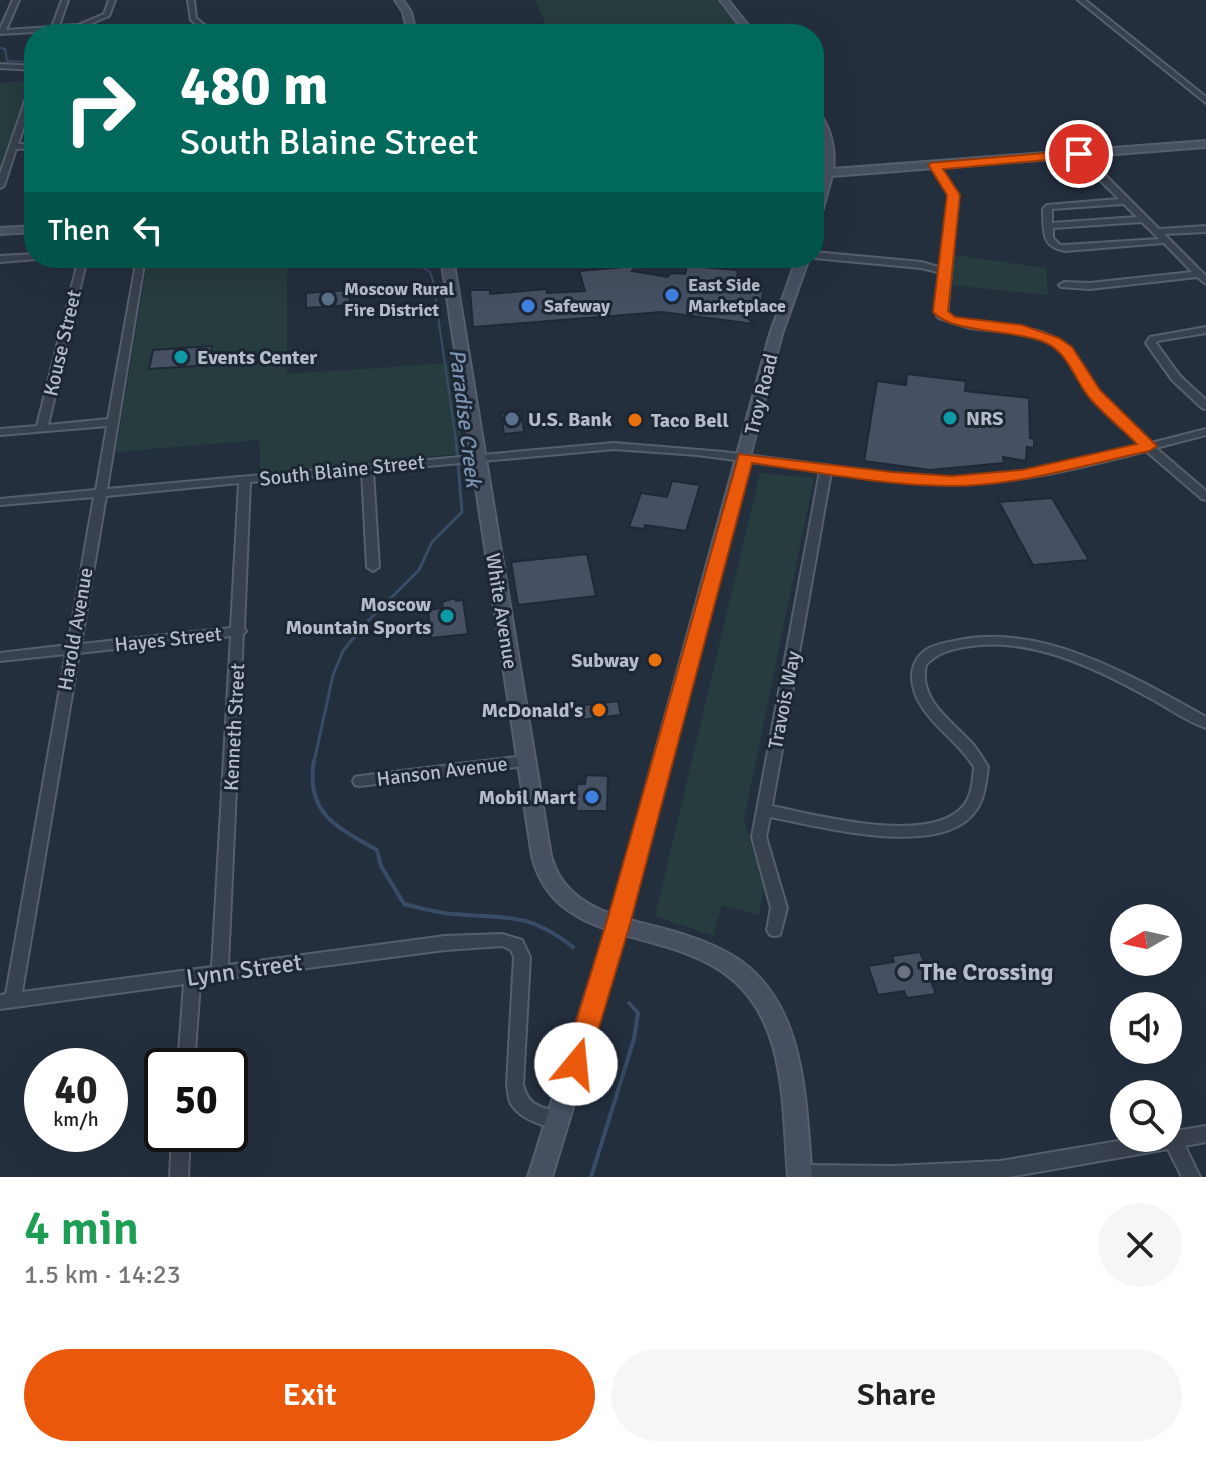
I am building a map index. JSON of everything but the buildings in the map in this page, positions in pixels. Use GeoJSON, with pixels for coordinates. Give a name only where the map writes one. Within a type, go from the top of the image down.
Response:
{"type":"FeatureCollection","features":[{"type":"Feature","properties":{"kind":"street"},"geometry":{"type":"LineString","coordinates":[[56,24],[65,0]]}},
{"type":"Feature","properties":{"kind":"street"},"geometry":{"type":"LineString","coordinates":[[88,24],[107,15],[112,0]]}},
{"type":"Feature","properties":{"kind":"street"},"geometry":{"type":"LineString","coordinates":[[191,0],[193,19],[199,24]]}},
{"type":"Feature","properties":{"kind":"street"},"geometry":{"type":"LineString","coordinates":[[399,0],[407,12],[410,24]]}},
{"type":"Feature","properties":{"kind":"street"},"geometry":{"type":"LineString","coordinates":[[724,0],[743,24]]}},
{"type":"Feature","properties":{"kind":"street"},"geometry":{"type":"LineString","coordinates":[[1081,0],[1206,101]]}},
{"type":"Feature","properties":{"kind":"street"},"geometry":{"type":"LineString","coordinates":[[15,2],[1,32],[24,32]]}},
{"type":"Feature","properties":{"kind":"street"},"geometry":{"type":"LineString","coordinates":[[0,5],[15,2]]}},
{"type":"Feature","properties":{"kind":"street"},"geometry":{"type":"LineString","coordinates":[[0,66],[24,67]]}},
{"type":"Feature","properties":{"kind":"street"},"geometry":{"type":"LineString","coordinates":[[0,186],[24,115]]}},
{"type":"Feature","properties":{"kind":"street"},"geometry":{"type":"LineString","coordinates":[[824,130],[827,136],[828,173],[824,186]]}},
{"type":"Feature","properties":{"kind":"street"},"geometry":{"type":"LineString","coordinates":[[824,173],[1206,144]]}},
{"type":"Feature","properties":{"kind":"street"},"geometry":{"type":"LineString","coordinates":[[13,147],[24,146]]}},
{"type":"Feature","properties":{"kind":"street"},"geometry":{"type":"LineString","coordinates":[[1079,154],[1206,281]]}},
{"type":"Feature","properties":{"kind":"street"},"geometry":{"type":"LineString","coordinates":[[935,166],[954,195],[942,316],[965,323],[1022,329],[1054,341],[1067,350],[1094,393],[1206,497]]}},
{"type":"Feature","properties":{"kind":"street"},"geometry":{"type":"LineString","coordinates":[[1125,201],[1050,207],[1047,209],[1051,244],[1065,248],[1163,241]]}},
{"type":"Feature","properties":{"kind":"street"},"geometry":{"type":"LineString","coordinates":[[1048,226],[1142,219]]}},
{"type":"Feature","properties":{"kind":"street"},"geometry":{"type":"LineString","coordinates":[[1155,232],[1206,229]]}},
{"type":"Feature","properties":{"kind":"street"},"geometry":{"type":"LineString","coordinates":[[0,231],[24,230]]}},
{"type":"Feature","properties":{"kind":"street"},"geometry":{"type":"LineString","coordinates":[[824,256],[945,271]]}},
{"type":"Feature","properties":{"kind":"street"},"geometry":{"type":"LineString","coordinates":[[0,259],[24,258]]}},
{"type":"Feature","properties":{"kind":"street","name":"Kouse Street"},"geometry":{"type":"LineString","coordinates":[[42,428],[81,268]]}},
{"type":"Feature","properties":{"kind":"street","name":"Harold Avenue"},"geometry":{"type":"LineString","coordinates":[[6,1001],[139,268]]}},
{"type":"Feature","properties":{"kind":"street","name":"White Avenue"},"geometry":{"type":"LineString","coordinates":[[448,268],[474,457],[525,761],[542,855],[550,881],[569,905],[584,914],[681,941],[714,955],[758,992],[776,1021],[788,1065],[800,1176]]}},
{"type":"Feature","properties":{"kind":"street","name":"Troy Road"},"geometry":{"type":"LineString","coordinates":[[540,1177],[618,924],[776,334],[799,268]]}},
{"type":"Feature","properties":{"kind":"street"},"geometry":{"type":"LineString","coordinates":[[1064,285],[1090,286],[1197,274]]}},
{"type":"Feature","properties":{"kind":"street"},"geometry":{"type":"LineString","coordinates":[[1206,330],[1162,336],[1151,343],[1176,378],[1206,406]]}},
{"type":"Feature","properties":{"kind":"street"},"geometry":{"type":"LineString","coordinates":[[0,432],[112,422]]}},
{"type":"Feature","properties":{"kind":"street","name":"South Blaine Street"},"geometry":{"type":"LineString","coordinates":[[0,502],[614,446],[669,448],[892,477],[952,481],[989,479],[1052,469],[1206,432]]}},
{"type":"Feature","properties":{"kind":"street"},"geometry":{"type":"LineString","coordinates":[[367,467],[373,567]]}},
{"type":"Feature","properties":{"kind":"street","name":"Travois Way"},"geometry":{"type":"LineString","coordinates":[[775,930],[779,908],[759,837],[826,469]]}},
{"type":"Feature","properties":{"kind":"street","name":"Kenneth Street"},"geometry":{"type":"LineString","coordinates":[[220,973],[240,631],[245,480]]}},
{"type":"Feature","properties":{"kind":"street","name":"Hayes Street"},"geometry":{"type":"LineString","coordinates":[[0,657],[240,631]]}},
{"type":"Feature","properties":{"kind":"street"},"geometry":{"type":"LineString","coordinates":[[764,810],[897,832],[927,831],[956,821],[970,809],[979,786],[981,767],[962,739],[923,702],[917,672],[922,660],[933,651],[955,644],[999,640],[1088,663],[1146,689],[1206,723]]}},
{"type":"Feature","properties":{"kind":"street","name":"Hanson Avenue"},"geometry":{"type":"LineString","coordinates":[[360,781],[525,761]]}},
{"type":"Feature","properties":{"kind":"street","name":"Lynn Street"},"geometry":{"type":"LineString","coordinates":[[6,1001],[445,943],[511,942],[521,951],[515,1084],[518,1100],[535,1114],[559,1120]]}},
{"type":"Feature","properties":{"kind":"street"},"geometry":{"type":"LineString","coordinates":[[187,1048],[192,977]]}},
{"type":"Feature","properties":{"kind":"street"},"geometry":{"type":"LineString","coordinates":[[1182,1138],[1206,1134]]}},
{"type":"Feature","properties":{"kind":"street"},"geometry":{"type":"LineString","coordinates":[[800,1176],[1000,1170],[1110,1151]]}},
{"type":"Feature","properties":{"kind":"street"},"geometry":{"type":"LineString","coordinates":[[179,1177],[180,1152]]}},
{"type":"Feature","properties":{"kind":"street"},"geometry":{"type":"LineString","coordinates":[[1179,1152],[1191,1177]]}},
{"type":"Feature","properties":{"kind":"green space"},"geometry":{"type":"Polygon","coordinates":[[[535,0],[716,0],[736,24],[546,24],[535,0]]]}},
{"type":"Feature","properties":{"kind":"green space"},"geometry":{"type":"Polygon","coordinates":[[[24,81],[24,98],[0,167],[0,83],[24,81]]]}},
{"type":"Feature","properties":{"kind":"green space"},"geometry":{"type":"Polygon","coordinates":[[[954,255],[1046,268],[1048,295],[951,285],[954,255]]]}},
{"type":"Feature","properties":{"kind":"green space"},"geometry":{"type":"Polygon","coordinates":[[[146,268],[287,268],[287,374],[450,363],[464,453],[261,473],[259,440],[116,452],[146,268]]]}},
{"type":"Feature","properties":{"kind":"green space"},"geometry":{"type":"Polygon","coordinates":[[[760,473],[814,478],[744,819],[764,888],[759,915],[722,905],[713,936],[655,916],[760,473]]]}},
{"type":"Feature","properties":{"kind":"waterway","name":"Paradise Creek"},"geometry":{"type":"LineString","coordinates":[[0,48],[5,49],[7,61],[24,62]]}},
{"type":"Feature","properties":{"kind":"waterway","name":"Paradise Creek"},"geometry":{"type":"LineString","coordinates":[[424,268],[430,272],[433,281],[456,441]]}},
{"type":"Feature","properties":{"kind":"waterway","name":"Paradise Creek"},"geometry":{"type":"LineString","coordinates":[[314,762],[333,675],[343,651],[362,627],[419,570],[432,542],[462,512],[456,439]]}},
{"type":"Feature","properties":{"kind":"waterway","name":"Paradise Creek"},"geometry":{"type":"LineString","coordinates":[[314,760],[312,778],[319,806],[337,826],[377,850],[381,866],[404,904],[441,913],[529,922],[557,935],[573,947]]}},
{"type":"Feature","properties":{"kind":"waterway","name":"Paradise Creek"},"geometry":{"type":"LineString","coordinates":[[591,1177],[634,1039],[638,1013],[629,1003]]}},
{"type":"Feature","properties":{"kind":"place","name":"East Side Marketplace"},"geometry":{"type":"Point","coordinates":[672,295]}},
{"type":"Feature","properties":{"kind":"place","name":"Moscow Rural Fire District"},"geometry":{"type":"Point","coordinates":[328,299]}},
{"type":"Feature","properties":{"kind":"place","name":"Safeway"},"geometry":{"type":"Point","coordinates":[528,306]}},
{"type":"Feature","properties":{"kind":"place","name":"Events Center"},"geometry":{"type":"Point","coordinates":[181,357]}},
{"type":"Feature","properties":{"kind":"place","name":"NRS"},"geometry":{"type":"Point","coordinates":[950,418]}},
{"type":"Feature","properties":{"kind":"place","name":"U.S. Bank"},"geometry":{"type":"Point","coordinates":[512,419]}},
{"type":"Feature","properties":{"kind":"place","name":"Taco Bell"},"geometry":{"type":"Point","coordinates":[635,420]}},
{"type":"Feature","properties":{"kind":"place","name":"Moscow Mountain Sports"},"geometry":{"type":"Point","coordinates":[447,616]}},
{"type":"Feature","properties":{"kind":"place","name":"Subway"},"geometry":{"type":"Point","coordinates":[655,660]}},
{"type":"Feature","properties":{"kind":"place","name":"McDonald's"},"geometry":{"type":"Point","coordinates":[599,710]}},
{"type":"Feature","properties":{"kind":"place","name":"Mobil Mart"},"geometry":{"type":"Point","coordinates":[592,797]}},
{"type":"Feature","properties":{"kind":"place","name":"The Crossing"},"geometry":{"type":"Point","coordinates":[904,972]}},
{"type":"Feature","properties":{"kind":"route"},"geometry":{"type":"LineString","coordinates":[[576,1064],[618,924],[745,457],[892,477],[952,481],[1022,475],[1149,446],[1094,393],[1067,350],[1054,341],[1022,329],[951,320],[940,312],[954,195],[935,166],[1079,154]]}}]}
